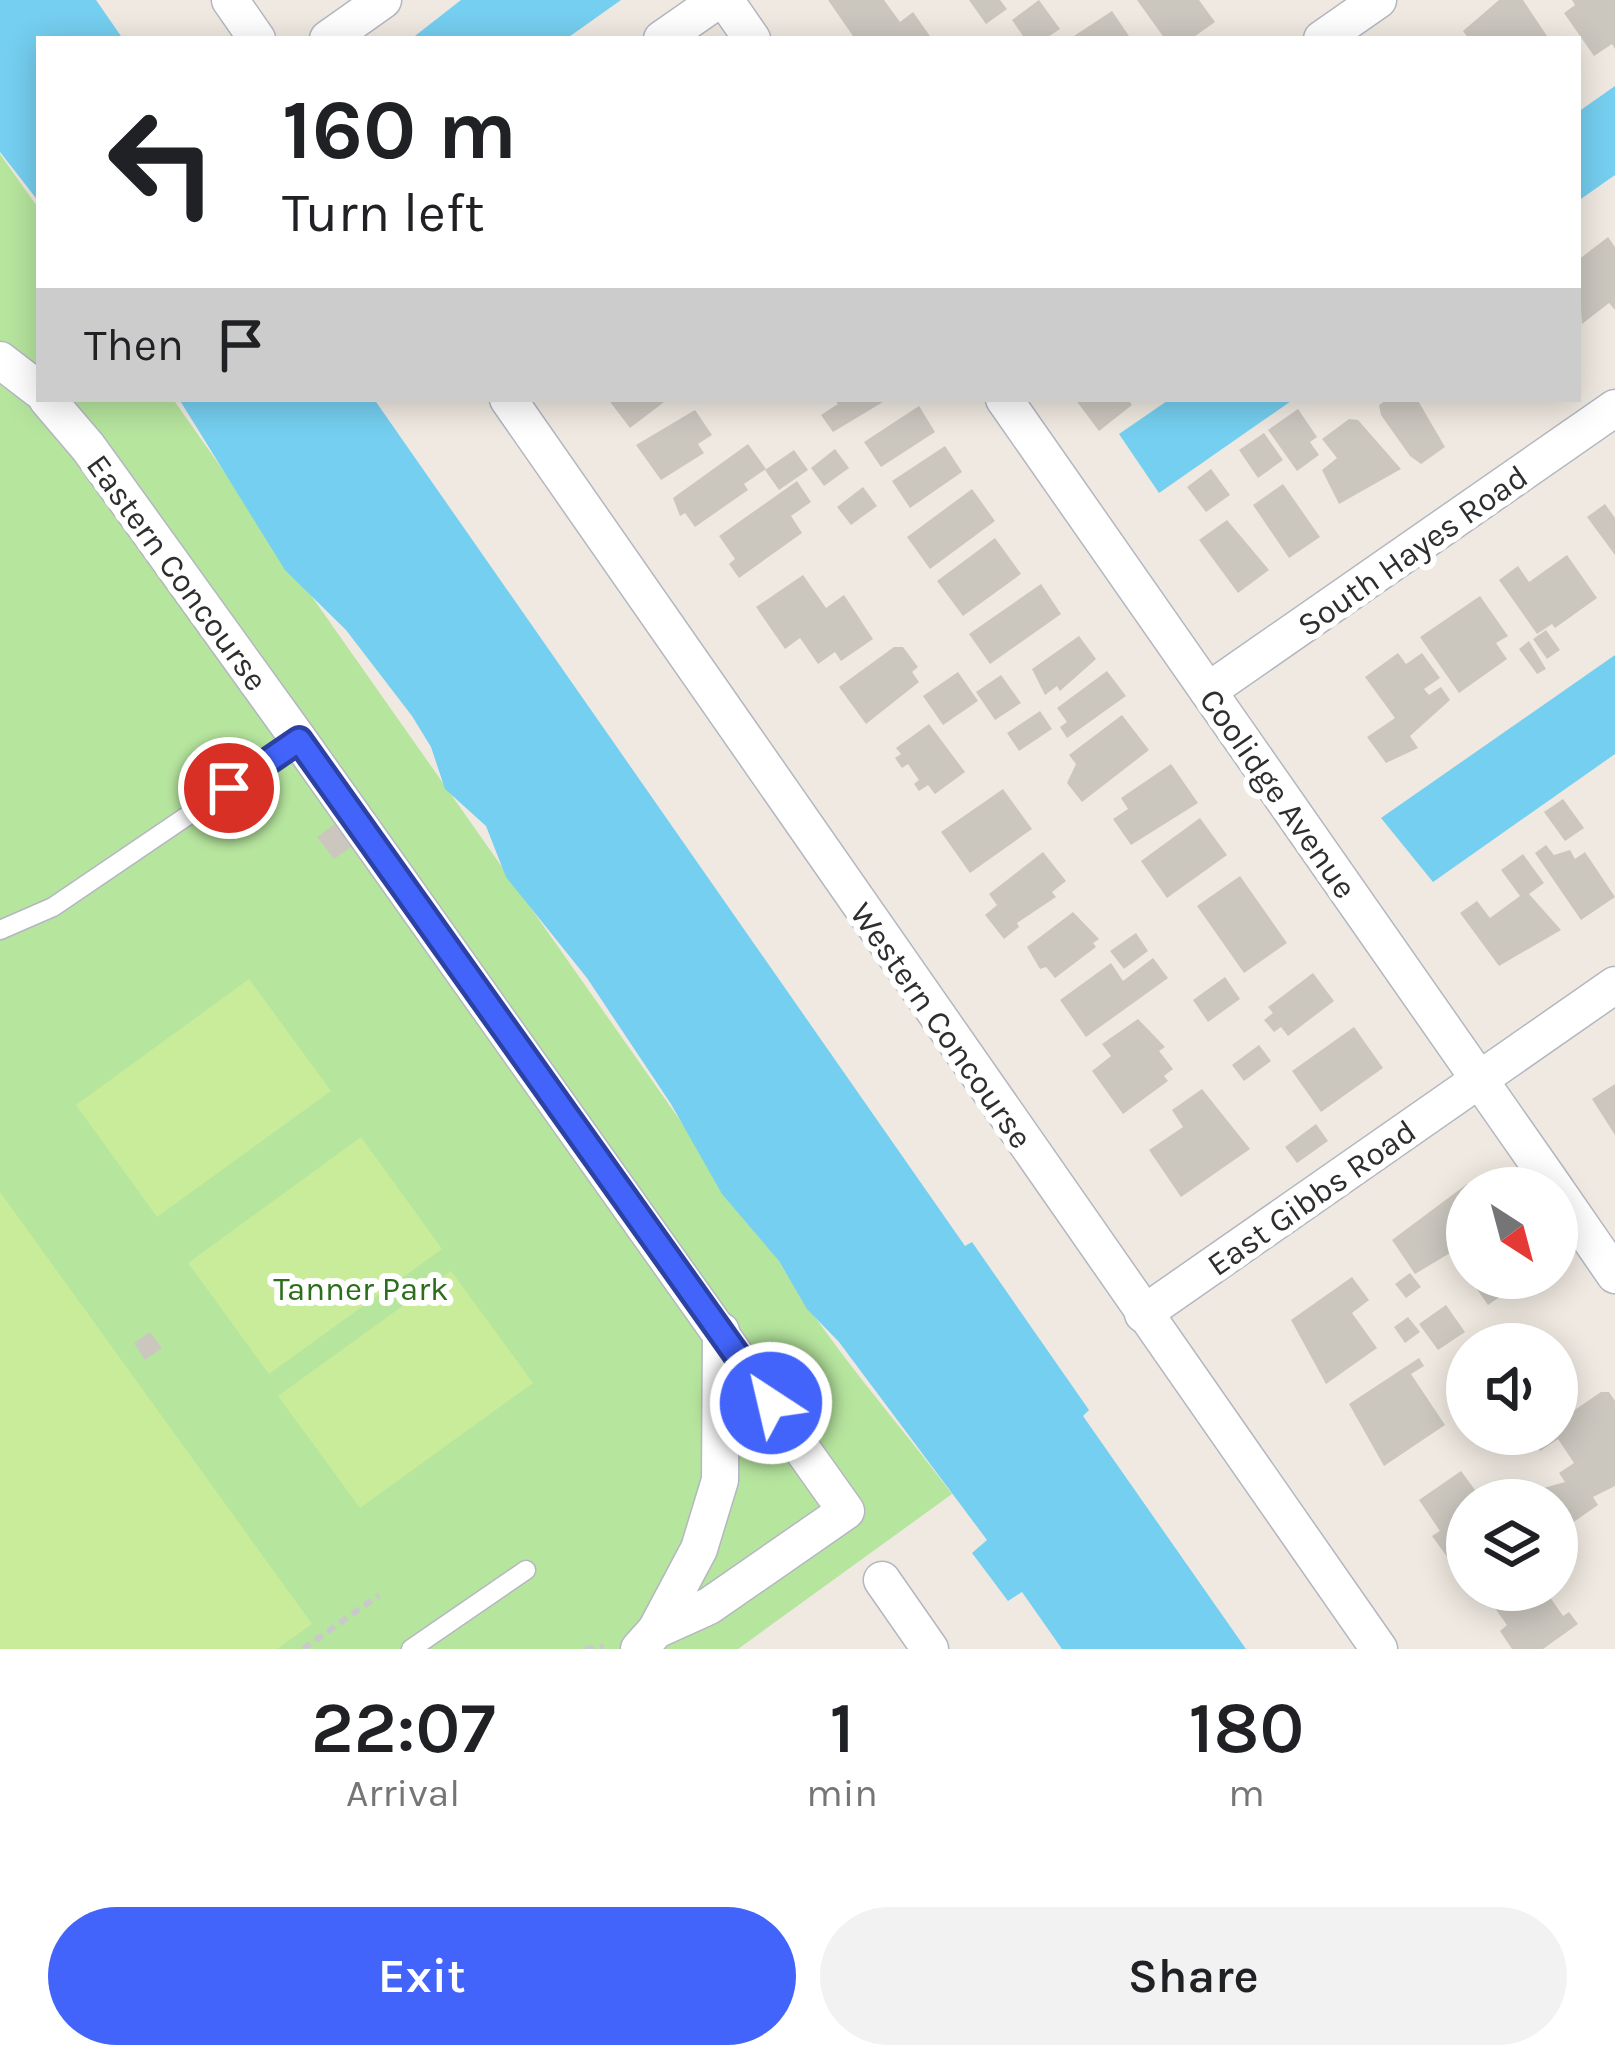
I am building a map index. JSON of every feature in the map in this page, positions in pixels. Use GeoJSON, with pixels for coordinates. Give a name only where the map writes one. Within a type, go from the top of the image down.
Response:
{"type":"FeatureCollection","features":[{"type":"Feature","properties":{"kind":"street"},"geometry":{"type":"LineString","coordinates":[[230,0],[255,36]]}},
{"type":"Feature","properties":{"kind":"street"},"geometry":{"type":"LineString","coordinates":[[332,36],[383,0]]}},
{"type":"Feature","properties":{"kind":"street"},"geometry":{"type":"LineString","coordinates":[[667,36],[722,0],[750,36]]}},
{"type":"Feature","properties":{"kind":"street"},"geometry":{"type":"LineString","coordinates":[[1326,36],[1378,0]]}},
{"type":"Feature","properties":{"kind":"street"},"geometry":{"type":"LineString","coordinates":[[0,360],[36,388]]}},
{"type":"Feature","properties":{"kind":"street","name":"Eastern Concourse"},"geometry":{"type":"LineString","coordinates":[[50,402],[88,447],[299,740],[847,1511],[709,1606],[648,1640]]}},
{"type":"Feature","properties":{"kind":"street","name":"Western Concourse"},"geometry":{"type":"LineString","coordinates":[[510,402],[1379,1649]]}},
{"type":"Feature","properties":{"kind":"street","name":"Coolidge Avenue"},"geometry":{"type":"LineString","coordinates":[[1006,402],[1540,1167]]}},
{"type":"Feature","properties":{"kind":"street","name":"South Hayes Road"},"geometry":{"type":"LineString","coordinates":[[1208,691],[1615,409]]}},
{"type":"Feature","properties":{"kind":"street","name":"East Gibbs Road"},"geometry":{"type":"LineString","coordinates":[[1143,1313],[1615,985]]}},
{"type":"Feature","properties":{"kind":"street","name":"Coolidge Avenue"},"geometry":{"type":"LineString","coordinates":[[1578,1222],[1615,1275]]}},
{"type":"Feature","properties":{"kind":"street"},"geometry":{"type":"LineString","coordinates":[[648,1640],[699,1549],[720,1480],[721,1331]]}},
{"type":"Feature","properties":{"kind":"street"},"geometry":{"type":"LineString","coordinates":[[882,1580],[930,1649]]}},
{"type":"Feature","properties":{"kind":"lane"},"geometry":{"type":"LineString","coordinates":[[0,930],[53,907],[299,740]]}},
{"type":"Feature","properties":{"kind":"lane"},"geometry":{"type":"LineString","coordinates":[[411,1649],[526,1570]]}},
{"type":"Feature","properties":{"kind":"path"},"geometry":{"type":"LineString","coordinates":[[303,1649],[379,1595]]}},
{"type":"Feature","properties":{"kind":"green space","name":"Tanner Park"},"geometry":{"type":"Polygon","coordinates":[[[0,154],[36,205],[36,402],[175,402],[818,1321],[952,1494],[738,1649],[0,1649],[0,154]]]}},
{"type":"Feature","properties":{"kind":"green space"},"geometry":{"type":"Polygon","coordinates":[[[249,979],[331,1091],[157,1217],[76,1105],[249,979]]]}},
{"type":"Feature","properties":{"kind":"green space"},"geometry":{"type":"Polygon","coordinates":[[[361,1137],[442,1249],[269,1374],[188,1263],[361,1137]]]}},
{"type":"Feature","properties":{"kind":"green space"},"geometry":{"type":"Polygon","coordinates":[[[0,1192],[312,1624],[277,1649],[0,1649],[0,1192]]]}},
{"type":"Feature","properties":{"kind":"green space"},"geometry":{"type":"Polygon","coordinates":[[[451,1271],[533,1383],[360,1508],[278,1396],[451,1271]]]}},
{"type":"Feature","properties":{"kind":"water"},"geometry":{"type":"Polygon","coordinates":[[[0,0],[96,0],[121,36],[36,36],[36,198],[0,152],[0,0]]]}},
{"type":"Feature","properties":{"kind":"water"},"geometry":{"type":"Polygon","coordinates":[[[461,0],[621,0],[570,36],[415,36],[461,0]]]}},
{"type":"Feature","properties":{"kind":"water"},"geometry":{"type":"Polygon","coordinates":[[[1615,86],[1615,175],[1581,199],[1581,110],[1615,86]]]}},
{"type":"Feature","properties":{"kind":"water"},"geometry":{"type":"Polygon","coordinates":[[[181,402],[376,402],[965,1246],[972,1242],[1089,1410],[1083,1416],[1246,1649],[1062,1649],[1022,1592],[1008,1601],[972,1553],[987,1540],[839,1342],[807,1309],[779,1261],[722,1194],[671,1104],[587,978],[506,877],[486,826],[445,789],[431,747],[412,716],[346,630],[285,570],[181,402]]]}},
{"type":"Feature","properties":{"kind":"water"},"geometry":{"type":"Polygon","coordinates":[[[1166,402],[1290,402],[1159,493],[1119,434],[1166,402]]]}},
{"type":"Feature","properties":{"kind":"water"},"geometry":{"type":"Polygon","coordinates":[[[1615,655],[1615,754],[1433,882],[1381,818],[1615,655]]]}},
{"type":"Feature","properties":{"kind":"building"},"geometry":{"type":"Polygon","coordinates":[[[828,0],[884,0],[900,22],[913,12],[930,36],[853,36],[828,0]]]}},
{"type":"Feature","properties":{"kind":"building"},"geometry":{"type":"Polygon","coordinates":[[[969,0],[1000,0],[1007,9],[986,24],[969,0]]]}},
{"type":"Feature","properties":{"kind":"building"},"geometry":{"type":"Polygon","coordinates":[[[1039,0],[1060,29],[1050,36],[1023,36],[1012,20],[1039,0]]]}},
{"type":"Feature","properties":{"kind":"building"},"geometry":{"type":"Polygon","coordinates":[[[1137,0],[1199,0],[1215,22],[1195,36],[1163,36],[1137,0]]]}},
{"type":"Feature","properties":{"kind":"building"},"geometry":{"type":"Polygon","coordinates":[[[1499,0],[1523,0],[1547,36],[1467,36],[1463,31],[1499,0]]]}},
{"type":"Feature","properties":{"kind":"building"},"geometry":{"type":"Polygon","coordinates":[[[1572,0],[1615,0],[1615,49],[1612,44],[1594,56],[1564,13],[1575,5],[1572,0]]]}},
{"type":"Feature","properties":{"kind":"building"},"geometry":{"type":"Polygon","coordinates":[[[1112,11],[1129,36],[1074,36],[1112,11]]]}},
{"type":"Feature","properties":{"kind":"building"},"geometry":{"type":"Polygon","coordinates":[[[1608,237],[1615,247],[1615,310],[1609,303],[1582,324],[1581,308],[1581,258],[1608,237]]]}},
{"type":"Feature","properties":{"kind":"building"},"geometry":{"type":"Polygon","coordinates":[[[610,402],[664,402],[630,428],[610,402]]]}},
{"type":"Feature","properties":{"kind":"building"},"geometry":{"type":"Polygon","coordinates":[[[883,402],[833,432],[821,415],[838,404],[883,402]]]}},
{"type":"Feature","properties":{"kind":"building"},"geometry":{"type":"Polygon","coordinates":[[[1077,402],[1130,402],[1132,405],[1099,431],[1077,402]]]}},
{"type":"Feature","properties":{"kind":"building"},"geometry":{"type":"Polygon","coordinates":[[[1419,402],[1445,447],[1421,464],[1410,456],[1379,405],[1419,402]]]}},
{"type":"Feature","properties":{"kind":"building"},"geometry":{"type":"Polygon","coordinates":[[[919,406],[935,432],[881,467],[864,442],[919,406]]]}},
{"type":"Feature","properties":{"kind":"building"},"geometry":{"type":"Polygon","coordinates":[[[1298,409],[1317,437],[1310,442],[1319,455],[1297,471],[1268,430],[1298,409]]]}},
{"type":"Feature","properties":{"kind":"building"},"geometry":{"type":"Polygon","coordinates":[[[695,410],[712,435],[698,444],[704,453],[661,480],[636,445],[695,410]]]}},
{"type":"Feature","properties":{"kind":"building"},"geometry":{"type":"Polygon","coordinates":[[[1349,419],[1358,420],[1401,469],[1339,504],[1322,470],[1337,458],[1322,439],[1349,419]]]}},
{"type":"Feature","properties":{"kind":"building"},"geometry":{"type":"Polygon","coordinates":[[[1264,433],[1283,460],[1258,478],[1239,450],[1264,433]]]}},
{"type":"Feature","properties":{"kind":"building"},"geometry":{"type":"Polygon","coordinates":[[[748,444],[766,469],[744,484],[748,490],[695,527],[685,513],[680,516],[673,498],[748,444]]]}},
{"type":"Feature","properties":{"kind":"building"},"geometry":{"type":"Polygon","coordinates":[[[945,446],[962,472],[910,508],[892,481],[945,446]]]}},
{"type":"Feature","properties":{"kind":"building"},"geometry":{"type":"Polygon","coordinates":[[[835,449],[849,468],[824,486],[811,468],[835,449]]]}},
{"type":"Feature","properties":{"kind":"building"},"geometry":{"type":"Polygon","coordinates":[[[794,450],[808,470],[779,490],[765,470],[794,450]]]}},
{"type":"Feature","properties":{"kind":"building"},"geometry":{"type":"Polygon","coordinates":[[[1211,469],[1230,495],[1206,512],[1187,487],[1211,469]]]}},
{"type":"Feature","properties":{"kind":"building"},"geometry":{"type":"Polygon","coordinates":[[[797,481],[811,502],[791,516],[802,533],[739,578],[729,564],[735,559],[719,536],[797,481]]]}},
{"type":"Feature","properties":{"kind":"building"},"geometry":{"type":"Polygon","coordinates":[[[1283,484],[1320,537],[1289,558],[1253,505],[1283,484]]]}},
{"type":"Feature","properties":{"kind":"building"},"geometry":{"type":"Polygon","coordinates":[[[863,487],[877,506],[851,525],[837,507],[863,487]]]}},
{"type":"Feature","properties":{"kind":"building"},"geometry":{"type":"Polygon","coordinates":[[[972,489],[995,521],[930,569],[907,537],[972,489]]]}},
{"type":"Feature","properties":{"kind":"building"},"geometry":{"type":"Polygon","coordinates":[[[1605,504],[1615,518],[1615,555],[1587,517],[1605,504]]]}},
{"type":"Feature","properties":{"kind":"building"},"geometry":{"type":"Polygon","coordinates":[[[1227,520],[1269,570],[1238,593],[1199,540],[1227,520]]]}},
{"type":"Feature","properties":{"kind":"building"},"geometry":{"type":"Polygon","coordinates":[[[995,538],[1021,574],[963,616],[937,581],[995,538]]]}},
{"type":"Feature","properties":{"kind":"building"},"geometry":{"type":"Polygon","coordinates":[[[1567,555],[1597,598],[1555,628],[1552,624],[1537,634],[1499,580],[1518,566],[1529,582],[1567,555]]]}},
{"type":"Feature","properties":{"kind":"building"},"geometry":{"type":"Polygon","coordinates":[[[803,575],[826,608],[844,595],[873,639],[841,661],[835,652],[818,664],[800,638],[785,649],[756,607],[803,575]]]}},
{"type":"Feature","properties":{"kind":"building"},"geometry":{"type":"Polygon","coordinates":[[[1041,584],[1061,614],[990,664],[969,634],[1041,584]]]}},
{"type":"Feature","properties":{"kind":"building"},"geometry":{"type":"Polygon","coordinates":[[[1480,596],[1508,636],[1496,643],[1507,659],[1459,693],[1420,637],[1480,596]]]}},
{"type":"Feature","properties":{"kind":"building"},"geometry":{"type":"Polygon","coordinates":[[[1546,630],[1560,650],[1547,659],[1533,639],[1546,630]]]}},
{"type":"Feature","properties":{"kind":"building"},"geometry":{"type":"Polygon","coordinates":[[[1079,636],[1096,659],[1060,691],[1057,686],[1045,695],[1032,669],[1079,636]]]}},
{"type":"Feature","properties":{"kind":"building"},"geometry":{"type":"Polygon","coordinates":[[[1529,641],[1546,669],[1537,674],[1519,649],[1529,641]]]}},
{"type":"Feature","properties":{"kind":"building"},"geometry":{"type":"Polygon","coordinates":[[[894,647],[903,647],[918,667],[912,672],[919,682],[866,724],[839,687],[894,647]]]}},
{"type":"Feature","properties":{"kind":"building"},"geometry":{"type":"Polygon","coordinates":[[[1398,653],[1406,664],[1422,653],[1440,678],[1424,689],[1429,695],[1441,687],[1450,700],[1410,736],[1418,748],[1386,763],[1367,737],[1395,718],[1365,677],[1398,653]]]}},
{"type":"Feature","properties":{"kind":"building"},"geometry":{"type":"Polygon","coordinates":[[[1107,671],[1126,696],[1067,738],[1060,727],[1067,722],[1057,708],[1107,671]]]}},
{"type":"Feature","properties":{"kind":"building"},"geometry":{"type":"Polygon","coordinates":[[[958,672],[978,701],[943,725],[923,696],[958,672]]]}},
{"type":"Feature","properties":{"kind":"building"},"geometry":{"type":"Polygon","coordinates":[[[1001,675],[1021,703],[995,720],[976,692],[1001,675]]]}},
{"type":"Feature","properties":{"kind":"building"},"geometry":{"type":"Polygon","coordinates":[[[1040,711],[1052,729],[1019,751],[1007,733],[1040,711]]]}},
{"type":"Feature","properties":{"kind":"building"},"geometry":{"type":"Polygon","coordinates":[[[1122,715],[1149,750],[1082,802],[1067,783],[1076,764],[1069,755],[1122,715]]]}},
{"type":"Feature","properties":{"kind":"building"},"geometry":{"type":"Polygon","coordinates":[[[929,724],[965,772],[935,794],[928,785],[919,791],[914,784],[919,780],[908,764],[902,768],[895,758],[901,754],[896,748],[929,724]]]}},
{"type":"Feature","properties":{"kind":"building"},"geometry":{"type":"Polygon","coordinates":[[[1171,764],[1198,803],[1131,845],[1113,819],[1128,809],[1121,798],[1171,764]]]}},
{"type":"Feature","properties":{"kind":"building"},"geometry":{"type":"Polygon","coordinates":[[[1003,789],[1032,829],[970,873],[941,832],[1003,789]]]}},
{"type":"Feature","properties":{"kind":"building"},"geometry":{"type":"Polygon","coordinates":[[[1563,799],[1584,828],[1565,841],[1544,812],[1563,799]]]}},
{"type":"Feature","properties":{"kind":"building"},"geometry":{"type":"Polygon","coordinates":[[[1200,818],[1227,855],[1167,898],[1141,861],[1200,818]]]}},
{"type":"Feature","properties":{"kind":"building"},"geometry":{"type":"Polygon","coordinates":[[[338,822],[354,845],[334,859],[317,837],[338,822]]]}},
{"type":"Feature","properties":{"kind":"building"},"geometry":{"type":"Polygon","coordinates":[[[1546,845],[1554,855],[1570,850],[1575,859],[1585,852],[1615,897],[1581,920],[1535,853],[1546,845]]]}},
{"type":"Feature","properties":{"kind":"building"},"geometry":{"type":"Polygon","coordinates":[[[1043,852],[1066,881],[1052,892],[1056,897],[1017,923],[1019,927],[1004,939],[985,915],[997,905],[989,894],[1043,852]]]}},
{"type":"Feature","properties":{"kind":"building"},"geometry":{"type":"Polygon","coordinates":[[[1523,854],[1544,883],[1529,894],[1561,930],[1499,966],[1460,913],[1477,901],[1490,918],[1520,896],[1501,870],[1523,854]]]}},
{"type":"Feature","properties":{"kind":"building"},"geometry":{"type":"Polygon","coordinates":[[[1240,876],[1287,943],[1244,973],[1197,906],[1240,876]]]}},
{"type":"Feature","properties":{"kind":"building"},"geometry":{"type":"Polygon","coordinates":[[[1073,912],[1099,939],[1093,943],[1096,947],[1055,978],[1046,967],[1040,969],[1027,947],[1073,912]]]}},
{"type":"Feature","properties":{"kind":"building"},"geometry":{"type":"Polygon","coordinates":[[[1136,933],[1148,951],[1124,969],[1110,951],[1136,933]]]}},
{"type":"Feature","properties":{"kind":"building"},"geometry":{"type":"Polygon","coordinates":[[[1153,958],[1168,978],[1086,1037],[1060,1000],[1111,963],[1123,981],[1153,958]]]}},
{"type":"Feature","properties":{"kind":"building"},"geometry":{"type":"Polygon","coordinates":[[[1313,973],[1334,1001],[1288,1036],[1281,1027],[1274,1032],[1264,1020],[1273,1013],[1268,1007],[1313,973]]]}},
{"type":"Feature","properties":{"kind":"building"},"geometry":{"type":"Polygon","coordinates":[[[1225,977],[1240,999],[1208,1022],[1193,1000],[1225,977]]]}},
{"type":"Feature","properties":{"kind":"building"},"geometry":{"type":"Polygon","coordinates":[[[1138,1019],[1165,1047],[1159,1051],[1173,1069],[1164,1076],[1168,1081],[1123,1114],[1092,1071],[1111,1056],[1102,1044],[1138,1019]]]}},
{"type":"Feature","properties":{"kind":"building"},"geometry":{"type":"Polygon","coordinates":[[[1354,1027],[1383,1068],[1321,1112],[1292,1071],[1354,1027]]]}},
{"type":"Feature","properties":{"kind":"building"},"geometry":{"type":"Polygon","coordinates":[[[1259,1045],[1271,1061],[1244,1081],[1232,1065],[1259,1045]]]}},
{"type":"Feature","properties":{"kind":"building"},"geometry":{"type":"Polygon","coordinates":[[[1615,1084],[1615,1135],[1592,1099],[1615,1084]]]}},
{"type":"Feature","properties":{"kind":"building"},"geometry":{"type":"Polygon","coordinates":[[[1202,1089],[1250,1149],[1181,1197],[1149,1150],[1183,1127],[1172,1110],[1202,1089]]]}},
{"type":"Feature","properties":{"kind":"building"},"geometry":{"type":"Polygon","coordinates":[[[1316,1124],[1328,1141],[1297,1163],[1285,1147],[1316,1124]]]}},
{"type":"Feature","properties":{"kind":"building"},"geometry":{"type":"Polygon","coordinates":[[[1446,1200],[1446,1255],[1415,1274],[1392,1240],[1446,1200]]]}},
{"type":"Feature","properties":{"kind":"building"},"geometry":{"type":"Polygon","coordinates":[[[1410,1273],[1421,1287],[1406,1298],[1395,1284],[1410,1273]]]}},
{"type":"Feature","properties":{"kind":"building"},"geometry":{"type":"Polygon","coordinates":[[[1352,1277],[1369,1300],[1352,1313],[1377,1348],[1326,1384],[1291,1320],[1352,1277]]]}},
{"type":"Feature","properties":{"kind":"building"},"geometry":{"type":"Polygon","coordinates":[[[1446,1305],[1459,1323],[1446,1323],[1446,1345],[1438,1350],[1419,1324],[1446,1305]]]}},
{"type":"Feature","properties":{"kind":"building"},"geometry":{"type":"Polygon","coordinates":[[[1408,1317],[1420,1332],[1405,1343],[1394,1327],[1408,1317]]]}},
{"type":"Feature","properties":{"kind":"building"},"geometry":{"type":"Polygon","coordinates":[[[150,1332],[162,1348],[145,1360],[134,1343],[150,1332]]]}},
{"type":"Feature","properties":{"kind":"building"},"geometry":{"type":"Polygon","coordinates":[[[1419,1358],[1424,1366],[1411,1374],[1445,1425],[1384,1466],[1349,1404],[1419,1358]]]}},
{"type":"Feature","properties":{"kind":"building"},"geometry":{"type":"Polygon","coordinates":[[[1601,1392],[1609,1392],[1615,1401],[1615,1486],[1593,1497],[1598,1505],[1578,1519],[1578,1479],[1563,1479],[1559,1473],[1574,1463],[1569,1455],[1578,1455],[1578,1408],[1601,1392]]]}},
{"type":"Feature","properties":{"kind":"building"},"geometry":{"type":"Polygon","coordinates":[[[1446,1481],[1446,1555],[1432,1536],[1440,1531],[1419,1500],[1446,1481]]]}},
{"type":"Feature","properties":{"kind":"building"},"geometry":{"type":"Polygon","coordinates":[[[1497,1611],[1560,1611],[1563,1616],[1569,1612],[1578,1624],[1543,1649],[1512,1649],[1500,1631],[1507,1625],[1497,1611]]]}},
{"type":"Feature","properties":{"kind":"route"},"geometry":{"type":"LineString","coordinates":[[229,788],[299,740],[771,1403]]}}]}
